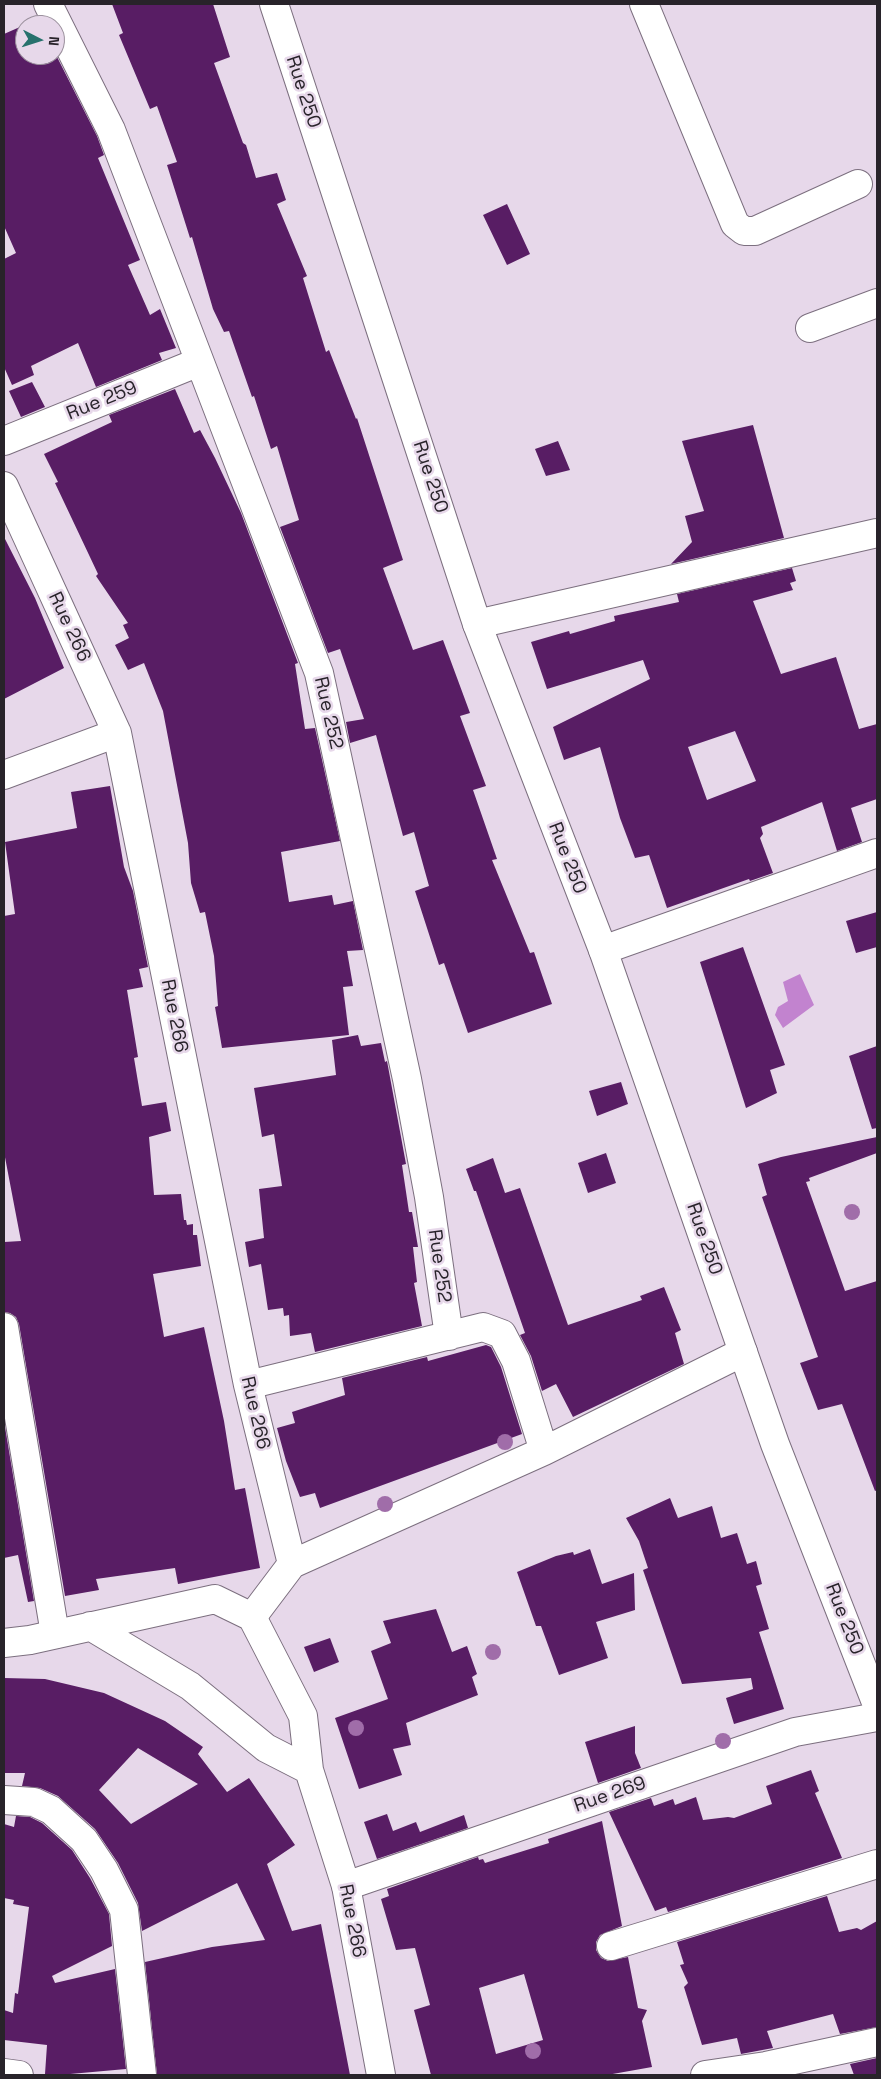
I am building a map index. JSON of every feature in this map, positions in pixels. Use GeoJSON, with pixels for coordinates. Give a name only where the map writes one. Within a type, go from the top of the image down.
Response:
{"type":"FeatureCollection","features":[{"type":"Feature","properties":{"kind":"street","name":"Rue 252"},"geometry":{"type":"LineString","coordinates":[[48,4],[111,130],[320,673],[407,1079],[429,1197],[449,1336]]}},
{"type":"Feature","properties":{"kind":"street","name":"Rue 250"},"geometry":{"type":"LineString","coordinates":[[274,4],[477,624],[603,950],[775,1444],[877,1705]]}},
{"type":"Feature","properties":{"kind":"street"},"geometry":{"type":"LineString","coordinates":[[644,4],[735,224],[744,231],[755,231],[858,184]]}},
{"type":"Feature","properties":{"kind":"street"},"geometry":{"type":"LineString","coordinates":[[810,328],[877,303]]}},
{"type":"Feature","properties":{"kind":"street","name":"Rue 259"},"geometry":{"type":"LineString","coordinates":[[4,441],[199,362]]}},
{"type":"Feature","properties":{"kind":"street","name":"Rue 266"},"geometry":{"type":"LineString","coordinates":[[4,486],[117,734],[248,1385],[292,1564]]}},
{"type":"Feature","properties":{"kind":"street"},"geometry":{"type":"LineString","coordinates":[[477,624],[877,533]]}},
{"type":"Feature","properties":{"kind":"street"},"geometry":{"type":"LineString","coordinates":[[4,775],[117,734]]}},
{"type":"Feature","properties":{"kind":"street"},"geometry":{"type":"LineString","coordinates":[[603,950],[877,853]]}},
{"type":"Feature","properties":{"kind":"street"},"geometry":{"type":"LineString","coordinates":[[4,1327],[55,1634]]}},
{"type":"Feature","properties":{"kind":"street"},"geometry":{"type":"LineString","coordinates":[[248,1385],[483,1327],[502,1334],[516,1361],[544,1451]]}},
{"type":"Feature","properties":{"kind":"street"},"geometry":{"type":"LineString","coordinates":[[4,1643],[30,1640],[215,1599],[252,1617],[292,1564],[544,1451],[743,1352]]}},
{"type":"Feature","properties":{"kind":"street","name":"Rue 266"},"geometry":{"type":"LineString","coordinates":[[252,1617],[303,1716],[309,1770],[328,1799],[381,2075]]}},
{"type":"Feature","properties":{"kind":"street"},"geometry":{"type":"LineString","coordinates":[[90,1626],[190,1686],[266,1748],[309,1770]]}},
{"type":"Feature","properties":{"kind":"street","name":"Rue 269"},"geometry":{"type":"LineString","coordinates":[[346,1886],[795,1732],[877,1717]]}},
{"type":"Feature","properties":{"kind":"street"},"geometry":{"type":"LineString","coordinates":[[4,1800],[34,1802],[51,1810],[84,1840],[104,1870],[124,1910],[142,2075]]}},
{"type":"Feature","properties":{"kind":"street"},"geometry":{"type":"LineString","coordinates":[[611,1946],[877,1864]]}},
{"type":"Feature","properties":{"kind":"street"},"geometry":{"type":"LineString","coordinates":[[706,2075],[766,2066],[877,2042]]}},
{"type":"Feature","properties":{"kind":"street"},"geometry":{"type":"LineString","coordinates":[[4,2073],[19,2075]]}},
{"type":"Feature","properties":{"kind":"shaded area"},"geometry":{"type":"Polygon","coordinates":[[[800,974],[814,1005],[783,1028],[775,1015],[778,1007],[788,1001],[783,982],[800,974]]]}},
{"type":"Feature","properties":{"kind":"building"},"geometry":{"type":"Polygon","coordinates":[[[112,4],[213,4],[230,57],[214,63],[243,143],[246,145],[256,178],[277,173],[286,200],[277,204],[307,276],[303,278],[326,352],[329,350],[357,418],[403,560],[383,568],[413,650],[443,640],[470,713],[460,716],[486,786],[473,790],[497,859],[492,860],[530,953],[534,952],[552,1004],[468,1033],[444,963],[439,965],[415,891],[429,886],[414,832],[403,836],[376,735],[350,743],[346,722],[364,719],[340,649],[328,653],[280,527],[299,520],[277,446],[271,449],[254,396],[252,397],[229,331],[224,332],[213,309],[192,237],[190,238],[167,165],[177,162],[157,106],[150,109],[119,35],[123,33],[112,4]]]}},
{"type":"Feature","properties":{"kind":"building"},"geometry":{"type":"Polygon","coordinates":[[[15,29],[15,65],[61,65],[97,136],[104,155],[98,158],[140,260],[128,265],[150,315],[160,309],[176,348],[159,353],[162,360],[96,387],[78,343],[31,366],[34,375],[12,385],[4,367],[4,259],[16,253],[4,226],[4,34],[15,29]]]}},
{"type":"Feature","properties":{"kind":"building"},"geometry":{"type":"Polygon","coordinates":[[[507,204],[530,254],[507,265],[483,215],[507,204]]]}},
{"type":"Feature","properties":{"kind":"building"},"geometry":{"type":"Polygon","coordinates":[[[32,382],[45,407],[21,417],[9,391],[32,382]]]}},
{"type":"Feature","properties":{"kind":"building"},"geometry":{"type":"Polygon","coordinates":[[[175,389],[194,433],[200,430],[241,513],[298,663],[295,664],[305,729],[315,728],[340,841],[281,852],[289,902],[332,895],[334,905],[353,901],[363,950],[347,951],[353,986],[343,987],[349,1035],[222,1048],[215,1007],[218,1006],[214,956],[205,912],[200,913],[191,883],[188,843],[163,711],[144,663],[128,670],[115,645],[129,638],[123,625],[128,623],[96,576],[98,574],[55,483],[58,482],[44,454],[112,422],[109,415],[175,389]]]}},
{"type":"Feature","properties":{"kind":"building"},"geometry":{"type":"Polygon","coordinates":[[[753,425],[784,538],[671,564],[692,542],[685,516],[704,511],[682,441],[753,425]]]}},
{"type":"Feature","properties":{"kind":"building"},"geometry":{"type":"Polygon","coordinates":[[[558,441],[570,470],[546,476],[535,449],[558,441]]]}},
{"type":"Feature","properties":{"kind":"building"},"geometry":{"type":"Polygon","coordinates":[[[4,537],[35,598],[64,668],[4,699],[4,537]]]}},
{"type":"Feature","properties":{"kind":"building"},"geometry":{"type":"Polygon","coordinates":[[[792,568],[796,581],[790,583],[793,590],[753,601],[781,674],[836,657],[859,729],[877,724],[877,799],[851,808],[862,842],[837,851],[822,802],[761,827],[763,834],[760,838],[773,873],[750,881],[749,879],[667,908],[649,855],[635,858],[620,818],[600,747],[564,760],[553,727],[650,679],[643,660],[547,689],[531,642],[569,631],[570,634],[615,621],[614,616],[679,602],[677,594],[792,568]],[[735,731],[688,747],[707,800],[756,781],[735,731]]]}},
{"type":"Feature","properties":{"kind":"building"},"geometry":{"type":"Polygon","coordinates":[[[110,786],[124,867],[133,891],[148,967],[139,969],[143,987],[127,990],[138,1057],[134,1058],[142,1106],[166,1102],[171,1131],[149,1137],[154,1195],[181,1194],[184,1220],[186,1220],[187,1225],[193,1224],[193,1235],[197,1235],[201,1266],[153,1274],[164,1337],[204,1327],[224,1421],[235,1490],[245,1488],[260,1568],[178,1584],[175,1568],[96,1579],[99,1590],[65,1596],[19,1324],[16,1317],[4,1312],[4,1242],[21,1241],[4,1152],[4,916],[15,914],[5,842],[77,828],[71,792],[110,786]]]}},
{"type":"Feature","properties":{"kind":"building"},"geometry":{"type":"Polygon","coordinates":[[[877,912],[877,947],[856,953],[846,921],[877,912]]]}},
{"type":"Feature","properties":{"kind":"building"},"geometry":{"type":"Polygon","coordinates":[[[743,947],[785,1065],[770,1070],[777,1093],[746,1108],[700,962],[743,947]]]}},
{"type":"Feature","properties":{"kind":"building"},"geometry":{"type":"Polygon","coordinates":[[[358,1035],[361,1046],[381,1043],[385,1062],[387,1061],[406,1164],[402,1165],[409,1212],[412,1212],[418,1247],[413,1247],[417,1282],[414,1283],[422,1326],[315,1352],[311,1333],[290,1336],[289,1315],[284,1316],[283,1308],[268,1310],[261,1264],[249,1267],[245,1242],[264,1238],[259,1189],[282,1186],[274,1134],[262,1137],[254,1088],[336,1075],[332,1040],[358,1035]]]}},
{"type":"Feature","properties":{"kind":"building"},"geometry":{"type":"Polygon","coordinates":[[[877,1046],[877,1128],[872,1129],[849,1056],[877,1046]]]}},
{"type":"Feature","properties":{"kind":"building"},"geometry":{"type":"Polygon","coordinates":[[[621,1082],[628,1104],[597,1116],[589,1091],[621,1082]]]}},
{"type":"Feature","properties":{"kind":"building"},"geometry":{"type":"Polygon","coordinates":[[[877,1137],[877,1153],[809,1178],[810,1181],[806,1182],[845,1291],[877,1281],[877,1490],[875,1491],[842,1404],[818,1410],[800,1363],[818,1357],[762,1197],[767,1195],[758,1164],[781,1157],[877,1137]]]}},
{"type":"Feature","properties":{"kind":"building"},"geometry":{"type":"Polygon","coordinates":[[[606,1153],[616,1183],[588,1193],[578,1163],[606,1153]]]}},
{"type":"Feature","properties":{"kind":"building"},"geometry":{"type":"Polygon","coordinates":[[[493,1158],[505,1193],[520,1188],[568,1325],[642,1300],[640,1296],[664,1287],[681,1330],[675,1333],[684,1364],[573,1417],[556,1384],[542,1391],[531,1356],[520,1335],[525,1333],[476,1191],[474,1191],[466,1169],[493,1158]]]}},
{"type":"Feature","properties":{"kind":"building"},"geometry":{"type":"Polygon","coordinates":[[[486,1345],[491,1347],[501,1367],[522,1434],[320,1508],[315,1493],[300,1497],[286,1461],[277,1428],[295,1423],[292,1412],[345,1395],[342,1378],[427,1357],[428,1361],[486,1345]]]}},
{"type":"Feature","properties":{"kind":"building"},"geometry":{"type":"Polygon","coordinates":[[[4,1421],[34,1601],[28,1602],[18,1555],[4,1558],[4,1421]]]}},
{"type":"Feature","properties":{"kind":"building"},"geometry":{"type":"Polygon","coordinates":[[[670,1498],[678,1518],[712,1506],[721,1538],[737,1533],[747,1564],[756,1561],[762,1584],[756,1586],[769,1629],[759,1632],[784,1709],[734,1724],[726,1698],[753,1689],[751,1678],[682,1684],[643,1570],[648,1568],[639,1541],[626,1518],[670,1498]]]}},
{"type":"Feature","properties":{"kind":"building"},"geometry":{"type":"Polygon","coordinates":[[[590,1549],[602,1584],[634,1573],[635,1610],[596,1622],[608,1658],[559,1675],[541,1626],[536,1626],[517,1572],[556,1556],[573,1552],[574,1555],[590,1549]]]}},
{"type":"Feature","properties":{"kind":"building"},"geometry":{"type":"Polygon","coordinates":[[[436,1609],[452,1652],[467,1646],[477,1674],[472,1677],[478,1695],[406,1723],[411,1745],[393,1749],[402,1775],[359,1789],[335,1718],[388,1699],[371,1651],[391,1643],[383,1621],[436,1609]]]}},
{"type":"Feature","properties":{"kind":"building"},"geometry":{"type":"Polygon","coordinates":[[[330,1638],[339,1662],[314,1672],[304,1647],[330,1638]]]}},
{"type":"Feature","properties":{"kind":"building"},"geometry":{"type":"Polygon","coordinates":[[[4,1678],[45,1679],[104,1693],[165,1721],[203,1747],[198,1754],[227,1792],[249,1778],[295,1845],[267,1864],[292,1931],[321,1924],[350,2075],[157,2075],[145,1962],[212,1947],[265,1940],[237,1883],[142,1931],[138,1903],[118,1863],[95,1829],[58,1796],[40,1788],[22,1786],[25,1773],[4,1773],[4,1678]],[[138,1748],[99,1790],[131,1824],[198,1784],[138,1748]]]}},
{"type":"Feature","properties":{"kind":"building"},"geometry":{"type":"Polygon","coordinates":[[[635,1726],[635,1753],[641,1768],[598,1783],[585,1742],[635,1726]]]}},
{"type":"Feature","properties":{"kind":"building"},"geometry":{"type":"Polygon","coordinates":[[[811,1770],[819,1791],[815,1793],[842,1858],[668,1912],[666,1907],[655,1911],[609,1812],[651,1798],[654,1806],[673,1799],[675,1805],[696,1797],[703,1820],[734,1818],[772,1804],[766,1786],[811,1770]]]}},
{"type":"Feature","properties":{"kind":"building"},"geometry":{"type":"Polygon","coordinates":[[[387,1814],[393,1831],[416,1822],[420,1832],[464,1815],[468,1828],[377,1859],[364,1822],[387,1814]]]}},
{"type":"Feature","properties":{"kind":"building"},"geometry":{"type":"Polygon","coordinates":[[[16,1816],[30,1817],[42,1823],[72,1850],[90,1878],[109,1914],[112,1946],[52,1976],[55,1983],[115,1969],[126,2069],[59,2075],[45,2074],[47,2045],[4,2040],[4,2010],[13,2013],[15,1993],[18,1994],[29,1907],[13,1904],[14,1900],[4,1898],[4,1824],[14,1827],[16,1816]]]}},
{"type":"Feature","properties":{"kind":"building"},"geometry":{"type":"Polygon","coordinates":[[[602,1821],[622,1926],[600,1935],[596,1942],[596,1950],[601,1958],[608,1961],[628,1957],[638,2008],[647,2010],[642,2021],[652,2067],[607,2075],[431,2075],[414,2010],[430,2005],[415,1948],[396,1950],[381,1899],[389,1896],[387,1889],[478,1857],[479,1860],[483,1859],[485,1863],[549,1843],[548,1839],[602,1821]],[[524,1974],[479,1988],[496,2054],[543,2040],[524,1974]]]}},
{"type":"Feature","properties":{"kind":"building"},"geometry":{"type":"Polygon","coordinates":[[[827,1896],[839,1932],[857,1928],[861,1930],[877,1921],[877,2027],[840,2034],[833,2014],[767,2031],[773,2048],[741,2054],[737,2038],[702,2045],[684,1987],[688,1983],[680,1965],[684,1964],[677,1942],[827,1896]]]}},
{"type":"Feature","properties":{"kind":"building"},"geometry":{"type":"Polygon","coordinates":[[[877,2058],[877,2075],[854,2075],[850,2064],[877,2058]]]}}]}
